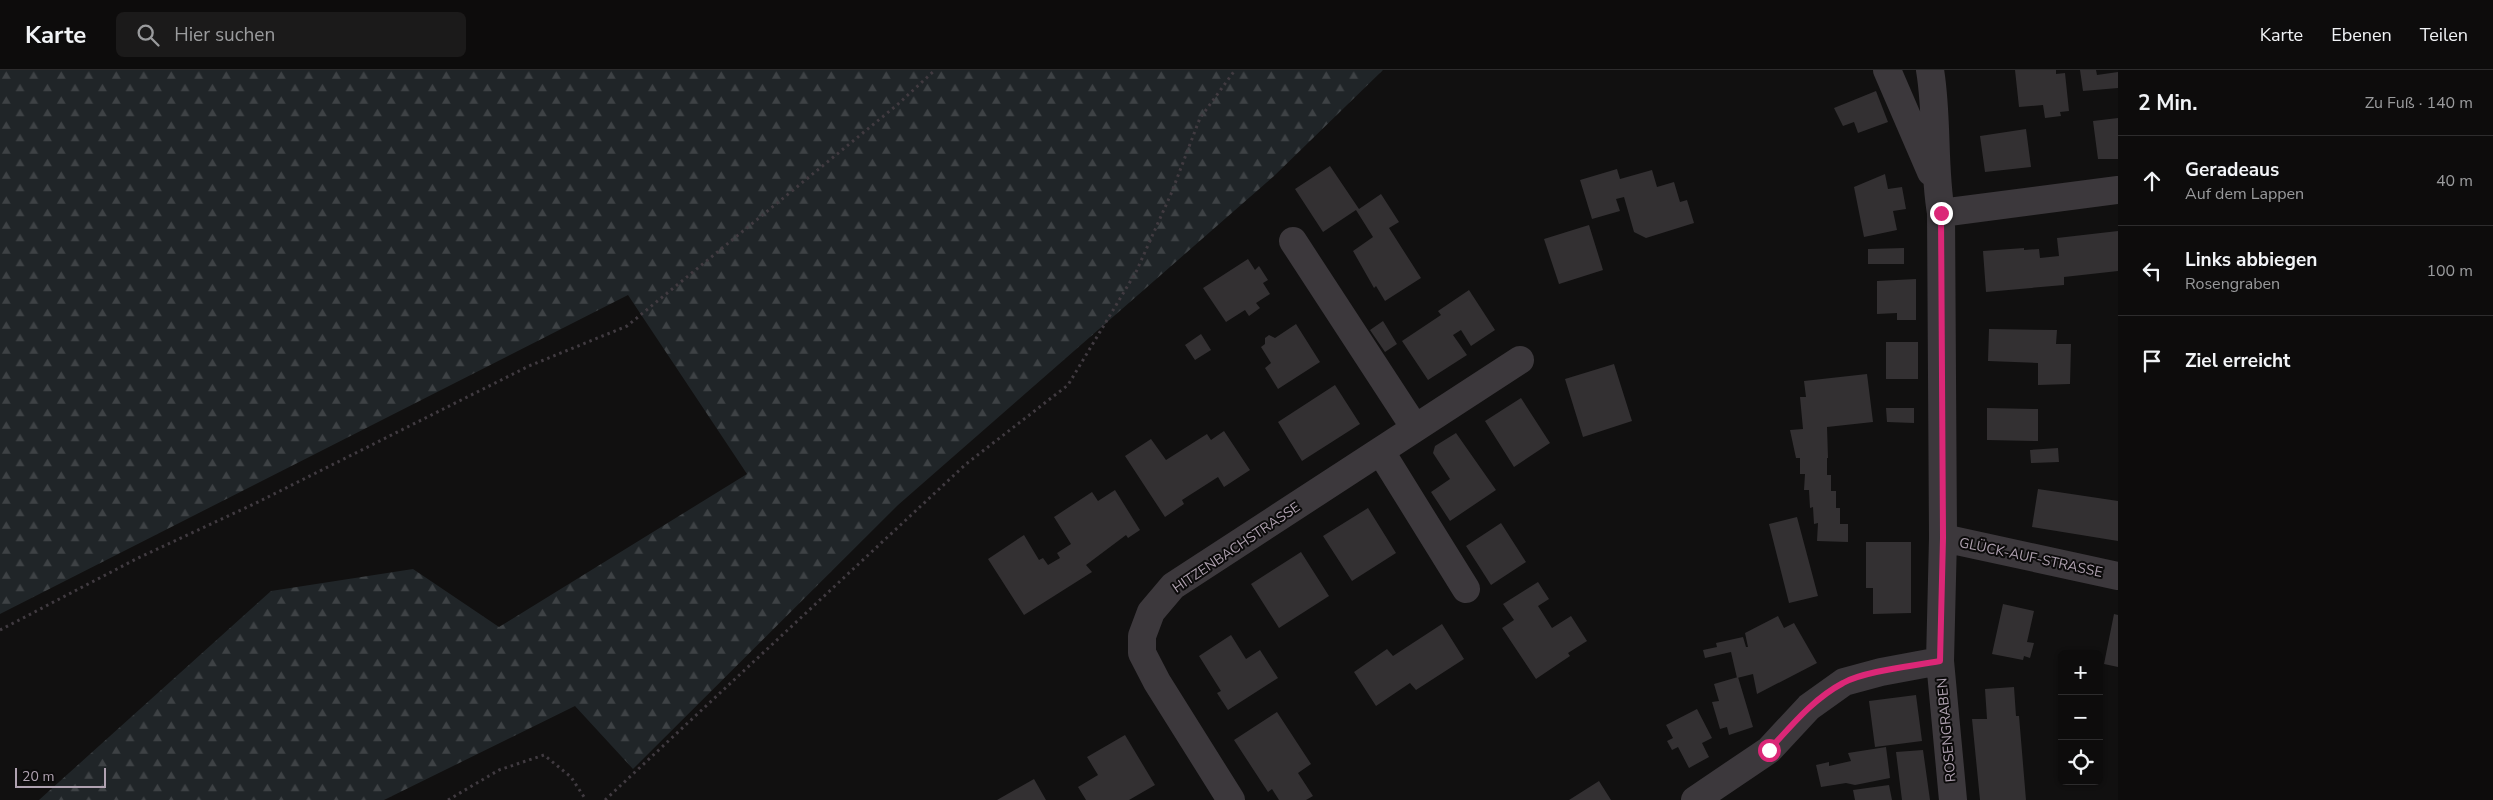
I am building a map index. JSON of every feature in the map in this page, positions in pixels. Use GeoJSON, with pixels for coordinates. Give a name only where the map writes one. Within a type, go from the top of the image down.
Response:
{"type":"FeatureCollection","features":[{"type":"Feature","properties":{"kind":"street","name":"ROSENGRABEN"},"geometry":{"type":"LineString","coordinates":[[1887,70],[1935,180]]}},
{"type":"Feature","properties":{"kind":"street","name":"ROSENGRABEN"},"geometry":{"type":"LineString","coordinates":[[1930,70],[1935,102],[1935,180],[1941,213],[1943,538],[1940,661],[1953,800]]}},
{"type":"Feature","properties":{"kind":"street"},"geometry":{"type":"LineString","coordinates":[[1941,213],[2118,190]]}},
{"type":"Feature","properties":{"kind":"street"},"geometry":{"type":"LineString","coordinates":[[1293,241],[1415,428]]}},
{"type":"Feature","properties":{"kind":"street","name":"HITZENBACHSTRASSE"},"geometry":{"type":"LineString","coordinates":[[1230,800],[1157,682],[1142,653],[1142,636],[1150,612],[1174,586],[1520,360]]}},
{"type":"Feature","properties":{"kind":"street"},"geometry":{"type":"LineString","coordinates":[[1381,452],[1466,589]]}},
{"type":"Feature","properties":{"kind":"street","name":"GLÜCK-AUF-STRASSE"},"geometry":{"type":"LineString","coordinates":[[1943,538],[2118,576]]}},
{"type":"Feature","properties":{"kind":"street"},"geometry":{"type":"LineString","coordinates":[[1695,800],[1769,750],[1809,707],[1844,682],[1881,672],[1940,661]]}},
{"type":"Feature","properties":{"kind":"path"},"geometry":{"type":"LineString","coordinates":[[0,630],[138,558],[256,503],[529,366],[627,326],[882,117],[935,70]]}},
{"type":"Feature","properties":{"kind":"path"},"geometry":{"type":"LineString","coordinates":[[605,800],[966,464],[1068,385],[1136,272],[1171,194],[1200,118],[1235,70]]}},
{"type":"Feature","properties":{"kind":"path"},"geometry":{"type":"LineString","coordinates":[[448,800],[499,770],[544,755],[571,777],[586,800]]}},
{"type":"Feature","properties":{"kind":"green space"},"geometry":{"type":"Polygon","coordinates":[[[0,70],[1383,70],[1274,176],[898,505],[633,769],[575,706],[384,800],[39,800],[271,591],[413,569],[499,627],[747,474],[628,295],[0,614],[0,70]]]}},
{"type":"Feature","properties":{"kind":"building"},"geometry":{"type":"Polygon","coordinates":[[[2015,70],[2056,70],[2056,74],[2065,73],[2069,111],[2060,112],[2061,116],[2045,118],[2043,105],[2019,107],[2015,70]]]}},
{"type":"Feature","properties":{"kind":"building"},"geometry":{"type":"Polygon","coordinates":[[[2080,70],[2096,70],[2097,75],[2118,72],[2118,88],[2083,91],[2080,70]]]}},
{"type":"Feature","properties":{"kind":"building"},"geometry":{"type":"Polygon","coordinates":[[[1876,91],[1888,122],[1858,133],[1854,122],[1843,126],[1834,108],[1876,91]]]}},
{"type":"Feature","properties":{"kind":"building"},"geometry":{"type":"Polygon","coordinates":[[[2118,118],[2118,159],[2098,159],[2093,121],[2118,118]]]}},
{"type":"Feature","properties":{"kind":"building"},"geometry":{"type":"Polygon","coordinates":[[[2026,129],[2031,167],[1985,172],[1980,136],[2026,129]]]}},
{"type":"Feature","properties":{"kind":"building"},"geometry":{"type":"Polygon","coordinates":[[[1330,166],[1359,209],[1381,194],[1399,222],[1389,228],[1421,278],[1385,301],[1376,286],[1374,288],[1353,251],[1373,237],[1356,210],[1323,232],[1295,189],[1330,166]]]}},
{"type":"Feature","properties":{"kind":"building"},"geometry":{"type":"Polygon","coordinates":[[[1617,169],[1620,179],[1652,170],[1657,187],[1674,182],[1680,202],[1687,200],[1694,223],[1646,238],[1634,232],[1624,197],[1616,199],[1620,211],[1592,219],[1580,180],[1617,169]]]}},
{"type":"Feature","properties":{"kind":"building"},"geometry":{"type":"Polygon","coordinates":[[[1885,174],[1888,189],[1902,187],[1906,209],[1893,211],[1897,230],[1864,237],[1854,187],[1885,174]]]}},
{"type":"Feature","properties":{"kind":"building"},"geometry":{"type":"Polygon","coordinates":[[[1589,225],[1603,270],[1559,284],[1544,239],[1589,225]]]}},
{"type":"Feature","properties":{"kind":"building"},"geometry":{"type":"Polygon","coordinates":[[[2118,231],[2118,271],[2064,277],[2064,285],[1986,292],[1983,251],[2024,248],[2024,250],[2039,249],[2040,258],[2059,256],[2057,238],[2118,231]]]}},
{"type":"Feature","properties":{"kind":"building"},"geometry":{"type":"Polygon","coordinates":[[[1904,248],[1904,264],[1868,264],[1868,249],[1904,248]]]}},
{"type":"Feature","properties":{"kind":"building"},"geometry":{"type":"Polygon","coordinates":[[[1248,259],[1255,270],[1259,266],[1268,280],[1263,283],[1270,294],[1256,303],[1260,308],[1249,316],[1245,310],[1226,322],[1203,288],[1248,259]]]}},
{"type":"Feature","properties":{"kind":"building"},"geometry":{"type":"Polygon","coordinates":[[[1916,279],[1916,320],[1897,320],[1897,313],[1877,314],[1877,281],[1916,279]]]}},
{"type":"Feature","properties":{"kind":"building"},"geometry":{"type":"Polygon","coordinates":[[[1469,290],[1495,330],[1471,346],[1461,330],[1453,335],[1467,355],[1428,380],[1402,341],[1441,315],[1438,311],[1469,290]]]}},
{"type":"Feature","properties":{"kind":"building"},"geometry":{"type":"Polygon","coordinates":[[[1383,321],[1397,344],[1385,352],[1370,330],[1383,321]]]}},
{"type":"Feature","properties":{"kind":"building"},"geometry":{"type":"Polygon","coordinates":[[[1296,324],[1320,362],[1278,389],[1265,368],[1271,363],[1261,347],[1265,344],[1265,338],[1269,335],[1275,338],[1296,324]]]}},
{"type":"Feature","properties":{"kind":"building"},"geometry":{"type":"Polygon","coordinates":[[[1989,329],[2057,330],[2056,344],[2071,344],[2070,384],[2038,385],[2038,363],[1988,361],[1989,329]]]}},
{"type":"Feature","properties":{"kind":"building"},"geometry":{"type":"Polygon","coordinates":[[[1201,334],[1211,350],[1195,360],[1185,345],[1201,334]]]}},
{"type":"Feature","properties":{"kind":"building"},"geometry":{"type":"Polygon","coordinates":[[[1886,342],[1918,342],[1918,379],[1886,379],[1886,342]]]}},
{"type":"Feature","properties":{"kind":"building"},"geometry":{"type":"Polygon","coordinates":[[[1614,364],[1632,421],[1583,437],[1565,379],[1614,364]]]}},
{"type":"Feature","properties":{"kind":"building"},"geometry":{"type":"Polygon","coordinates":[[[1867,374],[1873,422],[1827,427],[1827,475],[1831,475],[1831,491],[1836,491],[1836,508],[1840,508],[1840,524],[1848,524],[1848,542],[1817,541],[1818,523],[1814,524],[1813,507],[1810,508],[1809,490],[1804,490],[1805,474],[1800,474],[1800,458],[1796,458],[1790,430],[1803,429],[1800,397],[1806,397],[1804,381],[1867,374]]]}},
{"type":"Feature","properties":{"kind":"building"},"geometry":{"type":"Polygon","coordinates":[[[1335,385],[1360,424],[1302,461],[1278,422],[1335,385]]]}},
{"type":"Feature","properties":{"kind":"building"},"geometry":{"type":"Polygon","coordinates":[[[1521,398],[1550,443],[1514,467],[1485,421],[1521,398]]]}},
{"type":"Feature","properties":{"kind":"building"},"geometry":{"type":"Polygon","coordinates":[[[1886,408],[1914,408],[1914,423],[1887,422],[1886,408]]]}},
{"type":"Feature","properties":{"kind":"building"},"geometry":{"type":"Polygon","coordinates":[[[1987,408],[2038,409],[2038,441],[1987,440],[1987,408]]]}},
{"type":"Feature","properties":{"kind":"building"},"geometry":{"type":"Polygon","coordinates":[[[1224,431],[1250,470],[1224,487],[1218,477],[1182,500],[1184,504],[1165,517],[1125,456],[1151,439],[1166,460],[1207,434],[1211,440],[1224,431]]]}},
{"type":"Feature","properties":{"kind":"building"},"geometry":{"type":"Polygon","coordinates":[[[1456,433],[1496,490],[1450,521],[1431,492],[1450,479],[1433,453],[1435,446],[1456,433]]]}},
{"type":"Feature","properties":{"kind":"building"},"geometry":{"type":"Polygon","coordinates":[[[2058,448],[2059,462],[2031,463],[2030,450],[2058,448]]]}},
{"type":"Feature","properties":{"kind":"building"},"geometry":{"type":"Polygon","coordinates":[[[2038,489],[2118,501],[2118,541],[2032,527],[2038,489]]]}},
{"type":"Feature","properties":{"kind":"building"},"geometry":{"type":"Polygon","coordinates":[[[1115,490],[1140,530],[1128,538],[1126,535],[1086,565],[1092,572],[1024,615],[988,559],[1024,535],[1039,560],[1043,558],[1048,565],[1060,558],[1057,553],[1071,544],[1054,517],[1092,492],[1098,501],[1115,490]]]}},
{"type":"Feature","properties":{"kind":"building"},"geometry":{"type":"Polygon","coordinates":[[[1368,508],[1396,553],[1352,581],[1323,536],[1368,508]]]}},
{"type":"Feature","properties":{"kind":"building"},"geometry":{"type":"Polygon","coordinates":[[[1797,517],[1818,596],[1789,603],[1769,524],[1797,517]]]}},
{"type":"Feature","properties":{"kind":"building"},"geometry":{"type":"Polygon","coordinates":[[[1501,523],[1526,562],[1491,585],[1466,546],[1501,523]]]}},
{"type":"Feature","properties":{"kind":"building"},"geometry":{"type":"Polygon","coordinates":[[[1866,542],[1911,542],[1911,613],[1873,614],[1873,588],[1866,588],[1866,542]]]}},
{"type":"Feature","properties":{"kind":"building"},"geometry":{"type":"Polygon","coordinates":[[[1301,552],[1329,596],[1279,628],[1251,584],[1301,552]]]}},
{"type":"Feature","properties":{"kind":"building"},"geometry":{"type":"Polygon","coordinates":[[[1538,582],[1549,599],[1538,606],[1552,628],[1571,616],[1587,641],[1568,653],[1570,656],[1536,679],[1502,628],[1514,620],[1503,604],[1538,582]]]}},
{"type":"Feature","properties":{"kind":"building"},"geometry":{"type":"Polygon","coordinates":[[[2003,604],[2034,611],[2027,642],[2034,643],[2030,658],[2024,656],[2023,660],[1992,654],[2003,604]]]}},
{"type":"Feature","properties":{"kind":"building"},"geometry":{"type":"Polygon","coordinates":[[[2114,614],[2118,615],[2118,667],[2104,664],[2114,614]]]}},
{"type":"Feature","properties":{"kind":"building"},"geometry":{"type":"Polygon","coordinates":[[[1778,616],[1784,628],[1794,623],[1817,663],[1757,694],[1753,674],[1737,678],[1731,652],[1705,658],[1703,650],[1717,647],[1716,643],[1743,637],[1746,647],[1748,647],[1745,633],[1778,616]]]}},
{"type":"Feature","properties":{"kind":"building"},"geometry":{"type":"Polygon","coordinates":[[[1442,624],[1464,659],[1416,690],[1410,683],[1376,706],[1354,672],[1387,649],[1393,656],[1442,624]]]}},
{"type":"Feature","properties":{"kind":"building"},"geometry":{"type":"Polygon","coordinates":[[[1231,635],[1246,659],[1260,650],[1278,678],[1228,710],[1217,693],[1221,691],[1199,656],[1231,635]]]}},
{"type":"Feature","properties":{"kind":"building"},"geometry":{"type":"Polygon","coordinates":[[[1738,677],[1753,727],[1729,735],[1727,727],[1720,729],[1712,702],[1719,701],[1714,684],[1738,677]]]}},
{"type":"Feature","properties":{"kind":"building"},"geometry":{"type":"Polygon","coordinates":[[[2014,687],[2016,716],[2019,716],[2026,800],[1980,800],[1972,719],[1987,719],[1985,689],[2014,687]]]}},
{"type":"Feature","properties":{"kind":"building"},"geometry":{"type":"Polygon","coordinates":[[[1916,695],[1922,741],[1875,747],[1869,701],[1916,695]]]}},
{"type":"Feature","properties":{"kind":"building"},"geometry":{"type":"Polygon","coordinates":[[[1697,709],[1712,738],[1702,743],[1709,757],[1689,768],[1678,747],[1672,750],[1667,741],[1673,738],[1666,725],[1697,709]]]}},
{"type":"Feature","properties":{"kind":"building"},"geometry":{"type":"Polygon","coordinates":[[[1277,712],[1311,764],[1298,773],[1313,796],[1306,800],[1279,800],[1272,789],[1268,792],[1234,740],[1277,712]]]}},
{"type":"Feature","properties":{"kind":"building"},"geometry":{"type":"Polygon","coordinates":[[[1125,735],[1155,785],[1129,800],[1086,800],[1078,787],[1098,775],[1087,757],[1125,735]]]}},
{"type":"Feature","properties":{"kind":"building"},"geometry":{"type":"Polygon","coordinates":[[[1886,747],[1890,778],[1855,785],[1846,783],[1821,787],[1816,765],[1829,762],[1829,766],[1851,761],[1848,753],[1886,747]]]}},
{"type":"Feature","properties":{"kind":"building"},"geometry":{"type":"Polygon","coordinates":[[[1923,750],[1930,800],[1902,800],[1896,752],[1923,750]]]}},
{"type":"Feature","properties":{"kind":"building"},"geometry":{"type":"Polygon","coordinates":[[[1034,779],[1046,800],[997,800],[1034,779]]]}},
{"type":"Feature","properties":{"kind":"building"},"geometry":{"type":"Polygon","coordinates":[[[1599,781],[1611,800],[1569,800],[1599,781]]]}},
{"type":"Feature","properties":{"kind":"building"},"geometry":{"type":"Polygon","coordinates":[[[1889,785],[1892,800],[1855,800],[1853,790],[1889,785]]]}},
{"type":"Feature","properties":{"kind":"route"},"geometry":{"type":"LineString","coordinates":[[1769,750],[1809,707],[1844,682],[1881,672],[1940,661],[1943,538],[1941,213]]}}]}
